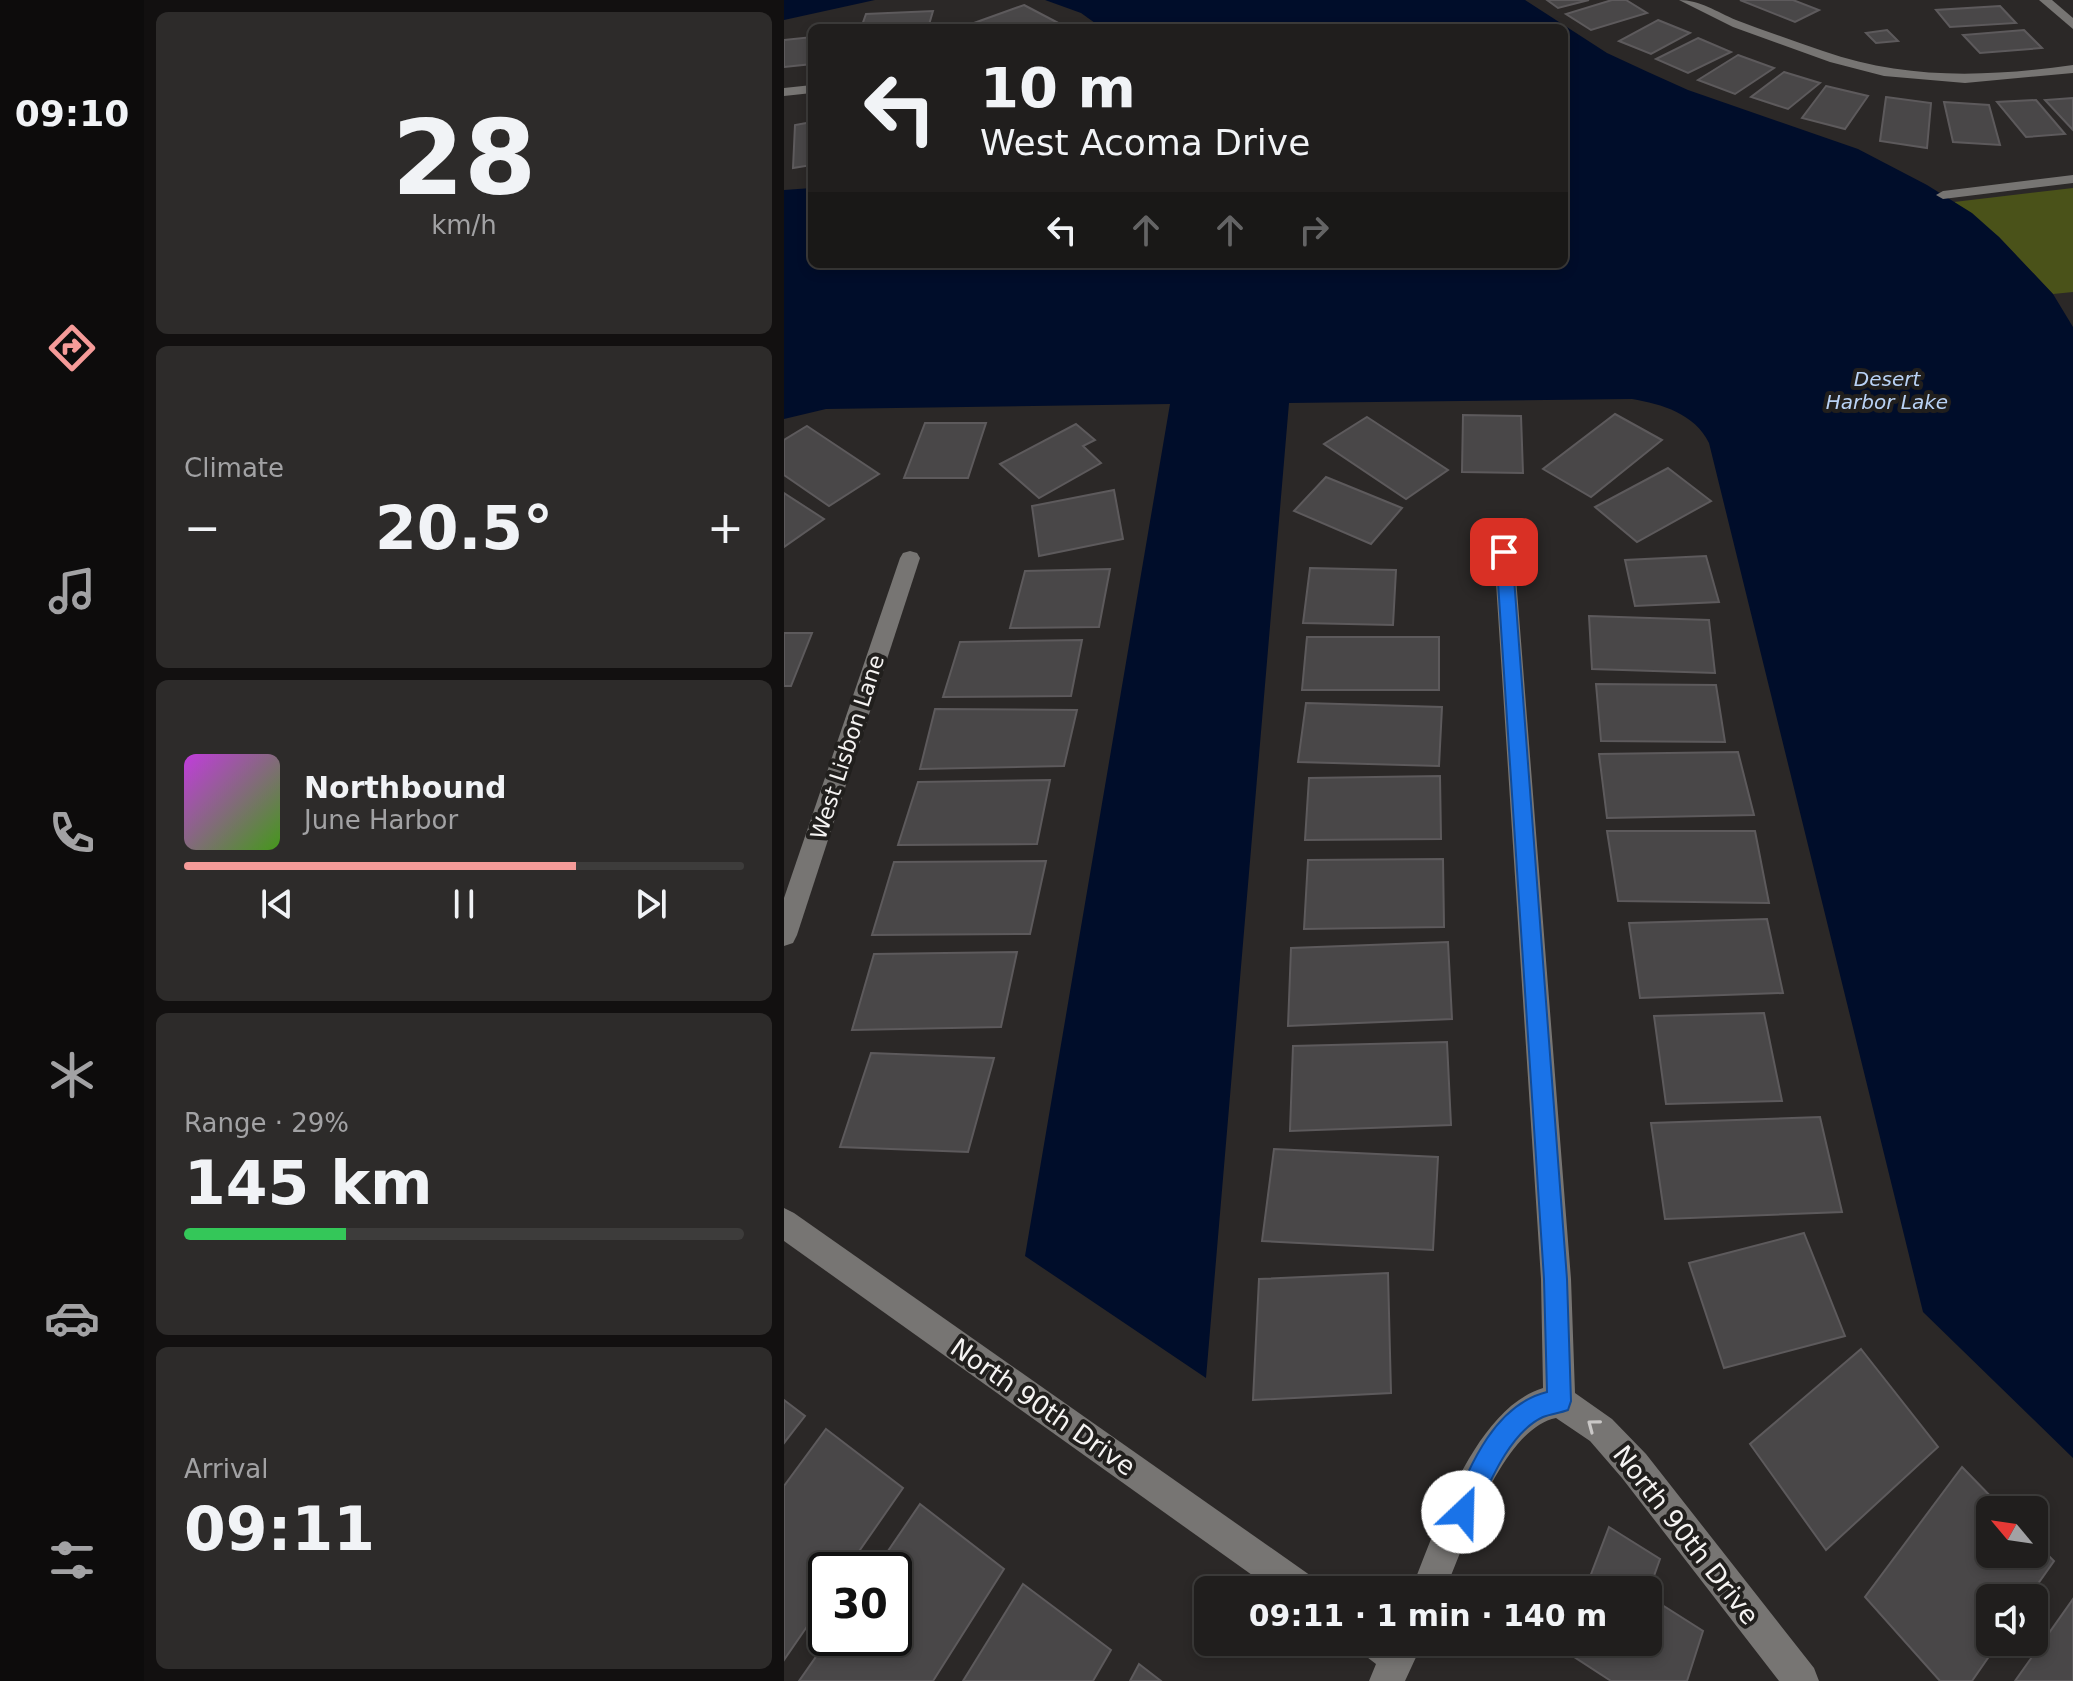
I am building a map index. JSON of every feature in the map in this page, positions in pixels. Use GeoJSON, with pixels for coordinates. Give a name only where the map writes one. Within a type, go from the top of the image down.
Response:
{"type":"FeatureCollection","features":[{"type":"Feature","properties":{"kind":"street"},"geometry":{"type":"LineString","coordinates":[[1685,0],[1806,50],[1853,65],[1901,75],[1953,78],[2073,69]]}},
{"type":"Feature","properties":{"kind":"street"},"geometry":{"type":"LineString","coordinates":[[2045,0],[2073,25]]}},
{"type":"Feature","properties":{"kind":"street"},"geometry":{"type":"LineString","coordinates":[[784,92],[808,89]]}},
{"type":"Feature","properties":{"kind":"street"},"geometry":{"type":"LineString","coordinates":[[1434,1576],[1487,1460],[1508,1432],[1535,1407],[1559,1401],[1555,1263],[1504,552]]}},
{"type":"Feature","properties":{"kind":"street","name":"West Lisbon Lane"},"geometry":{"type":"LineString","coordinates":[[784,935],[910,558]]}},
{"type":"Feature","properties":{"kind":"street","name":"North 90th Drive"},"geometry":{"type":"LineString","coordinates":[[784,1223],[1282,1576]]}},
{"type":"Feature","properties":{"kind":"street","name":"North 90th Drive"},"geometry":{"type":"LineString","coordinates":[[1559,1401],[1601,1430],[1634,1466],[1801,1681]]}},
{"type":"Feature","properties":{"kind":"lane"},"geometry":{"type":"LineString","coordinates":[[1943,195],[2073,179]]}},
{"type":"Feature","properties":{"kind":"green space"},"geometry":{"type":"Polygon","coordinates":[[[2073,188],[2073,292],[2053,294],[1999,237],[1954,202],[2073,188]]]}},
{"type":"Feature","properties":{"kind":"water"},"geometry":{"type":"Polygon","coordinates":[[[784,0],[875,0],[784,20],[784,0]]]}},
{"type":"Feature","properties":{"kind":"water","name":"Desert Harbor Lake"},"geometry":{"type":"Polygon","coordinates":[[[1045,0],[1525,0],[1562,24],[1096,24],[1081,13],[1045,0]]]}},
{"type":"Feature","properties":{"kind":"water","name":"Desert Harbor Lake"},"geometry":{"type":"Polygon","coordinates":[[[1568,28],[1607,53],[1688,90],[1858,149],[1972,213],[1999,237],[2053,294],[2073,327],[2073,1458],[1923,1312],[1709,443],[1686,418],[1666,407],[1643,401],[1289,403],[1206,1378],[1025,1256],[1170,404],[826,409],[784,419],[784,190],[808,188],[808,268],[1568,268],[1568,28]]]}},
{"type":"Feature","properties":{"kind":"building"},"geometry":{"type":"Polygon","coordinates":[[[1547,0],[1589,0],[1558,8],[1547,0]]]}},
{"type":"Feature","properties":{"kind":"building"},"geometry":{"type":"Polygon","coordinates":[[[1612,0],[1626,0],[1647,13],[1591,30],[1566,14],[1612,0]]]}},
{"type":"Feature","properties":{"kind":"building"},"geometry":{"type":"Polygon","coordinates":[[[1740,0],[1793,0],[1819,10],[1795,22],[1740,0]]]}},
{"type":"Feature","properties":{"kind":"building"},"geometry":{"type":"Polygon","coordinates":[[[1024,5],[1060,24],[971,24],[1024,5]]]}},
{"type":"Feature","properties":{"kind":"building"},"geometry":{"type":"Polygon","coordinates":[[[2000,6],[2016,23],[1950,27],[1936,10],[2000,6]]]}},
{"type":"Feature","properties":{"kind":"building"},"geometry":{"type":"Polygon","coordinates":[[[933,11],[929,24],[862,24],[866,14],[933,11]]]}},
{"type":"Feature","properties":{"kind":"building"},"geometry":{"type":"Polygon","coordinates":[[[1658,20],[1690,33],[1651,54],[1619,41],[1658,20]]]}},
{"type":"Feature","properties":{"kind":"building"},"geometry":{"type":"Polygon","coordinates":[[[1887,30],[1898,41],[1876,43],[1866,33],[1887,30]]]}},
{"type":"Feature","properties":{"kind":"building"},"geometry":{"type":"Polygon","coordinates":[[[2024,30],[2042,48],[1980,53],[1963,35],[2024,30]]]}},
{"type":"Feature","properties":{"kind":"building"},"geometry":{"type":"Polygon","coordinates":[[[808,37],[808,64],[784,67],[784,40],[808,37]]]}},
{"type":"Feature","properties":{"kind":"building"},"geometry":{"type":"Polygon","coordinates":[[[1698,38],[1731,52],[1688,73],[1656,59],[1698,38]]]}},
{"type":"Feature","properties":{"kind":"building"},"geometry":{"type":"Polygon","coordinates":[[[1738,55],[1774,68],[1735,94],[1698,80],[1738,55]]]}},
{"type":"Feature","properties":{"kind":"building"},"geometry":{"type":"Polygon","coordinates":[[[1784,72],[1820,83],[1788,109],[1751,97],[1784,72]]]}},
{"type":"Feature","properties":{"kind":"building"},"geometry":{"type":"Polygon","coordinates":[[[1826,86],[1868,96],[1845,129],[1802,118],[1826,86]]]}},
{"type":"Feature","properties":{"kind":"building"},"geometry":{"type":"Polygon","coordinates":[[[1886,97],[1931,103],[1927,148],[1880,141],[1886,97]]]}},
{"type":"Feature","properties":{"kind":"building"},"geometry":{"type":"Polygon","coordinates":[[[2073,98],[2073,130],[2045,100],[2073,98]]]}},
{"type":"Feature","properties":{"kind":"building"},"geometry":{"type":"Polygon","coordinates":[[[2036,100],[2065,134],[2026,137],[1997,102],[2036,100]]]}},
{"type":"Feature","properties":{"kind":"building"},"geometry":{"type":"Polygon","coordinates":[[[1944,102],[1989,105],[2000,145],[1953,142],[1944,102]]]}},
{"type":"Feature","properties":{"kind":"building"},"geometry":{"type":"Polygon","coordinates":[[[808,123],[808,166],[793,168],[795,125],[808,123]]]}},
{"type":"Feature","properties":{"kind":"building"},"geometry":{"type":"Polygon","coordinates":[[[1615,414],[1662,440],[1591,497],[1543,469],[1615,414]]]}},
{"type":"Feature","properties":{"kind":"building"},"geometry":{"type":"Polygon","coordinates":[[[1463,415],[1521,416],[1523,473],[1462,472],[1463,415]]]}},
{"type":"Feature","properties":{"kind":"building"},"geometry":{"type":"Polygon","coordinates":[[[1367,417],[1448,470],[1406,499],[1324,444],[1367,417]]]}},
{"type":"Feature","properties":{"kind":"building"},"geometry":{"type":"Polygon","coordinates":[[[925,423],[986,423],[968,478],[904,478],[925,423]]]}},
{"type":"Feature","properties":{"kind":"building"},"geometry":{"type":"Polygon","coordinates":[[[1076,424],[1095,440],[1083,446],[1101,463],[1039,498],[1000,464],[1076,424]]]}},
{"type":"Feature","properties":{"kind":"building"},"geometry":{"type":"Polygon","coordinates":[[[807,426],[879,474],[829,506],[784,475],[784,440],[807,426]]]}},
{"type":"Feature","properties":{"kind":"building"},"geometry":{"type":"Polygon","coordinates":[[[1668,468],[1711,501],[1637,542],[1595,507],[1668,468]]]}},
{"type":"Feature","properties":{"kind":"building"},"geometry":{"type":"Polygon","coordinates":[[[1326,477],[1402,508],[1371,544],[1294,511],[1326,477]]]}},
{"type":"Feature","properties":{"kind":"building"},"geometry":{"type":"Polygon","coordinates":[[[1114,490],[1123,539],[1039,556],[1032,506],[1114,490]]]}},
{"type":"Feature","properties":{"kind":"building"},"geometry":{"type":"Polygon","coordinates":[[[784,493],[824,519],[784,547],[784,493]]]}},
{"type":"Feature","properties":{"kind":"building"},"geometry":{"type":"Polygon","coordinates":[[[1706,556],[1719,602],[1635,606],[1625,560],[1706,556]]]}},
{"type":"Feature","properties":{"kind":"building"},"geometry":{"type":"Polygon","coordinates":[[[1310,568],[1396,570],[1393,625],[1303,623],[1310,568]]]}},
{"type":"Feature","properties":{"kind":"building"},"geometry":{"type":"Polygon","coordinates":[[[1110,569],[1099,627],[1010,628],[1025,571],[1110,569]]]}},
{"type":"Feature","properties":{"kind":"building"},"geometry":{"type":"Polygon","coordinates":[[[1589,616],[1709,620],[1715,673],[1592,669],[1589,616]]]}},
{"type":"Feature","properties":{"kind":"building"},"geometry":{"type":"Polygon","coordinates":[[[784,633],[812,633],[791,686],[784,686],[784,633]]]}},
{"type":"Feature","properties":{"kind":"building"},"geometry":{"type":"Polygon","coordinates":[[[1307,637],[1439,637],[1439,690],[1302,690],[1307,637]]]}},
{"type":"Feature","properties":{"kind":"building"},"geometry":{"type":"Polygon","coordinates":[[[1082,640],[1071,696],[943,697],[960,642],[1082,640]]]}},
{"type":"Feature","properties":{"kind":"building"},"geometry":{"type":"Polygon","coordinates":[[[1596,684],[1716,685],[1725,742],[1601,741],[1596,684]]]}},
{"type":"Feature","properties":{"kind":"building"},"geometry":{"type":"Polygon","coordinates":[[[1306,703],[1442,707],[1439,766],[1298,762],[1306,703]]]}},
{"type":"Feature","properties":{"kind":"building"},"geometry":{"type":"Polygon","coordinates":[[[935,709],[1077,710],[1064,766],[920,769],[935,709]]]}},
{"type":"Feature","properties":{"kind":"building"},"geometry":{"type":"Polygon","coordinates":[[[1738,752],[1754,815],[1607,818],[1599,754],[1738,752]]]}},
{"type":"Feature","properties":{"kind":"building"},"geometry":{"type":"Polygon","coordinates":[[[1440,776],[1441,839],[1305,840],[1309,778],[1440,776]]]}},
{"type":"Feature","properties":{"kind":"building"},"geometry":{"type":"Polygon","coordinates":[[[1050,780],[1037,844],[898,845],[918,782],[1050,780]]]}},
{"type":"Feature","properties":{"kind":"building"},"geometry":{"type":"Polygon","coordinates":[[[1607,831],[1755,831],[1769,903],[1618,901],[1607,831]]]}},
{"type":"Feature","properties":{"kind":"building"},"geometry":{"type":"Polygon","coordinates":[[[1443,859],[1444,927],[1304,929],[1308,860],[1443,859]]]}},
{"type":"Feature","properties":{"kind":"building"},"geometry":{"type":"Polygon","coordinates":[[[1046,861],[1030,934],[872,935],[894,862],[1046,861]]]}},
{"type":"Feature","properties":{"kind":"building"},"geometry":{"type":"Polygon","coordinates":[[[1767,919],[1783,993],[1640,998],[1629,923],[1767,919]]]}},
{"type":"Feature","properties":{"kind":"building"},"geometry":{"type":"Polygon","coordinates":[[[1448,942],[1452,1019],[1288,1026],[1291,948],[1448,942]]]}},
{"type":"Feature","properties":{"kind":"building"},"geometry":{"type":"Polygon","coordinates":[[[1017,952],[1001,1027],[852,1030],[874,954],[1017,952]]]}},
{"type":"Feature","properties":{"kind":"building"},"geometry":{"type":"Polygon","coordinates":[[[1764,1013],[1782,1101],[1666,1104],[1654,1016],[1764,1013]]]}},
{"type":"Feature","properties":{"kind":"building"},"geometry":{"type":"Polygon","coordinates":[[[1447,1042],[1451,1125],[1290,1131],[1293,1046],[1447,1042]]]}},
{"type":"Feature","properties":{"kind":"building"},"geometry":{"type":"Polygon","coordinates":[[[871,1053],[994,1058],[968,1152],[840,1147],[871,1053]]]}},
{"type":"Feature","properties":{"kind":"building"},"geometry":{"type":"Polygon","coordinates":[[[1820,1117],[1842,1212],[1665,1219],[1651,1123],[1820,1117]]]}},
{"type":"Feature","properties":{"kind":"building"},"geometry":{"type":"Polygon","coordinates":[[[1274,1149],[1438,1157],[1433,1250],[1262,1241],[1274,1149]]]}},
{"type":"Feature","properties":{"kind":"building"},"geometry":{"type":"Polygon","coordinates":[[[1804,1233],[1845,1336],[1724,1368],[1689,1263],[1804,1233]]]}},
{"type":"Feature","properties":{"kind":"building"},"geometry":{"type":"Polygon","coordinates":[[[1388,1273],[1391,1393],[1253,1400],[1259,1279],[1388,1273]]]}},
{"type":"Feature","properties":{"kind":"building"},"geometry":{"type":"Polygon","coordinates":[[[1861,1349],[1938,1447],[1826,1550],[1750,1444],[1861,1349]]]}},
{"type":"Feature","properties":{"kind":"building"},"geometry":{"type":"Polygon","coordinates":[[[784,1400],[805,1416],[784,1443],[784,1400]]]}},
{"type":"Feature","properties":{"kind":"building"},"geometry":{"type":"Polygon","coordinates":[[[826,1429],[903,1488],[859,1552],[808,1552],[808,1625],[784,1660],[784,1486],[826,1429]]]}},
{"type":"Feature","properties":{"kind":"building"},"geometry":{"type":"Polygon","coordinates":[[[1962,1467],[1990,1496],[1976,1496],[1976,1568],[2048,1568],[2048,1555],[2054,1561],[2038,1584],[1976,1584],[1976,1656],[1989,1656],[1972,1681],[1940,1681],[1865,1597],[1962,1467]]]}},
{"type":"Feature","properties":{"kind":"building"},"geometry":{"type":"Polygon","coordinates":[[[920,1504],[1004,1569],[933,1681],[799,1681],[816,1656],[912,1656],[912,1552],[887,1552],[920,1504]]]}},
{"type":"Feature","properties":{"kind":"building"},"geometry":{"type":"Polygon","coordinates":[[[1609,1527],[1660,1559],[1654,1576],[1590,1576],[1609,1527]]]}},
{"type":"Feature","properties":{"kind":"building"},"geometry":{"type":"Polygon","coordinates":[[[1023,1584],[1111,1650],[1093,1681],[963,1681],[1023,1584]]]}},
{"type":"Feature","properties":{"kind":"building"},"geometry":{"type":"Polygon","coordinates":[[[2073,1599],[2073,1681],[2015,1681],[2033,1656],[2048,1656],[2048,1634],[2073,1599]]]}},
{"type":"Feature","properties":{"kind":"building"},"geometry":{"type":"Polygon","coordinates":[[[1662,1605],[1703,1631],[1687,1681],[1611,1681],[1573,1656],[1662,1656],[1662,1605]]]}},
{"type":"Feature","properties":{"kind":"building"},"geometry":{"type":"Polygon","coordinates":[[[1139,1664],[1161,1681],[1130,1681],[1139,1664]]]}},
{"type":"Feature","properties":{"kind":"route"},"geometry":{"type":"LineString","coordinates":[[1463,1512],[1487,1460],[1508,1432],[1535,1407],[1559,1401],[1556,1279],[1504,552]]}}]}
